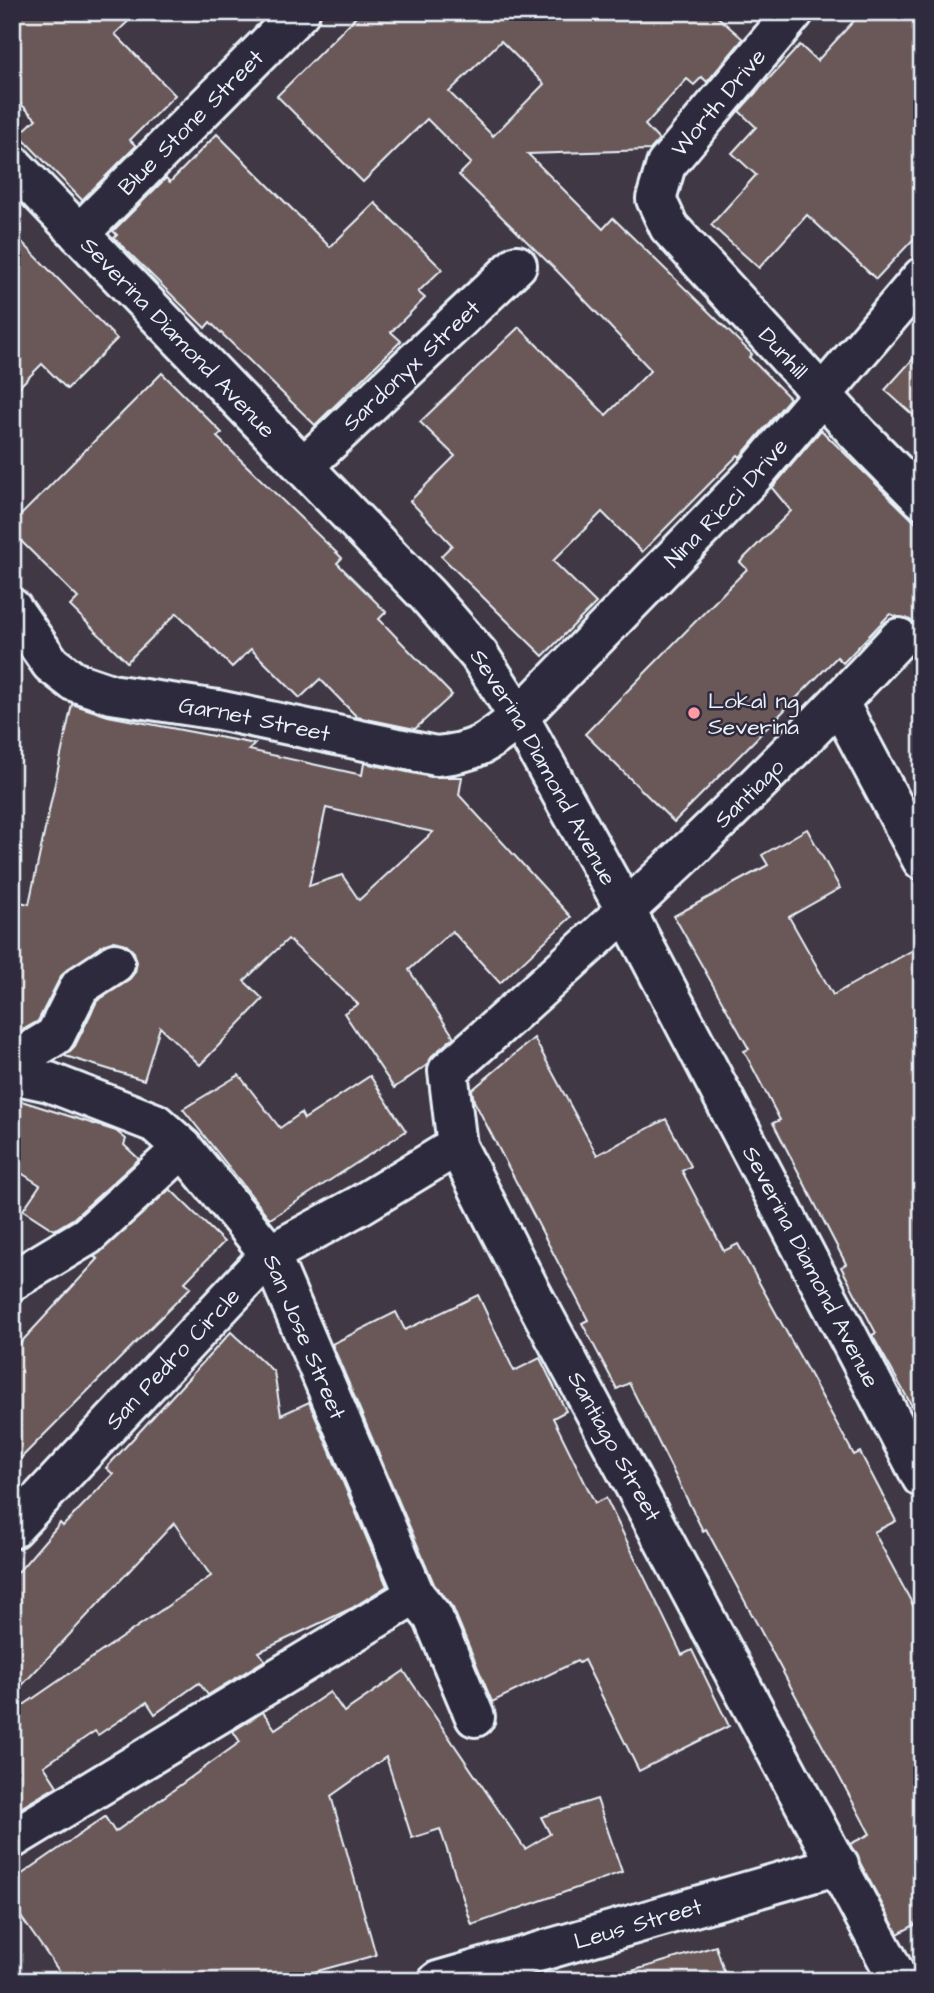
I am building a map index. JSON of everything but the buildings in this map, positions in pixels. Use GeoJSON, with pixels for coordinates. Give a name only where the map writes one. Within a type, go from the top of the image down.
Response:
{"type":"FeatureCollection","features":[{"type":"Feature","properties":{"kind":"street","name":"Blue Stone Street"},"geometry":{"type":"LineString","coordinates":[[79,233],[300,12]]}},
{"type":"Feature","properties":{"kind":"street","name":"Worth Drive"},"geometry":{"type":"LineString","coordinates":[[656,199],[666,165],[794,12]]}},
{"type":"Feature","properties":{"kind":"street","name":"Severina Diamond Avenue"},"geometry":{"type":"LineString","coordinates":[[12,164],[428,596],[479,655],[519,717],[625,909],[922,1478]]}},
{"type":"Feature","properties":{"kind":"street","name":"Dunhill"},"geometry":{"type":"LineString","coordinates":[[656,199],[669,227],[922,499]]}},
{"type":"Feature","properties":{"kind":"street","name":"Sardonyx Street"},"geometry":{"type":"LineString","coordinates":[[304,466],[517,265]]}},
{"type":"Feature","properties":{"kind":"street","name":"Nina Ricci Drive"},"geometry":{"type":"LineString","coordinates":[[519,717],[753,476],[922,277]]}},
{"type":"Feature","properties":{"kind":"street","name":"Garnet Street"},"geometry":{"type":"LineString","coordinates":[[12,608],[35,644],[58,670],[73,681],[111,694],[218,710],[436,756],[461,754],[486,745],[519,717]]}},
{"type":"Feature","properties":{"kind":"street","name":"Santiago"},"geometry":{"type":"LineString","coordinates":[[590,943],[839,703],[900,638]]}},
{"type":"Feature","properties":{"kind":"street"},"geometry":{"type":"LineString","coordinates":[[839,703],[922,860]]}},
{"type":"Feature","properties":{"kind":"street","name":"Santiago Street"},"geometry":{"type":"LineString","coordinates":[[590,943],[448,1072],[457,1146],[531,1292],[899,1981]]}},
{"type":"Feature","properties":{"kind":"street"},"geometry":{"type":"LineString","coordinates":[[12,1062],[55,1036],[80,986],[115,963]]}},
{"type":"Feature","properties":{"kind":"street","name":"San Jose Street"},"geometry":{"type":"LineString","coordinates":[[12,1074],[49,1082],[155,1123],[183,1148],[270,1254],[415,1595],[433,1617],[475,1717]]}},
{"type":"Feature","properties":{"kind":"street","name":"San Pedro Circle"},"geometry":{"type":"LineString","coordinates":[[12,1529],[270,1254],[360,1205],[457,1146]]}},
{"type":"Feature","properties":{"kind":"street"},"geometry":{"type":"LineString","coordinates":[[12,1281],[87,1236],[183,1148]]}},
{"type":"Feature","properties":{"kind":"street"},"geometry":{"type":"LineString","coordinates":[[12,1839],[415,1595]]}},
{"type":"Feature","properties":{"kind":"street","name":"Leus Street"},"geometry":{"type":"LineString","coordinates":[[438,1981],[839,1865]]}},
{"type":"Feature","properties":{"kind":"place","name":"Lokal ng Severina"},"geometry":{"type":"Point","coordinates":[694,713]}}]}
